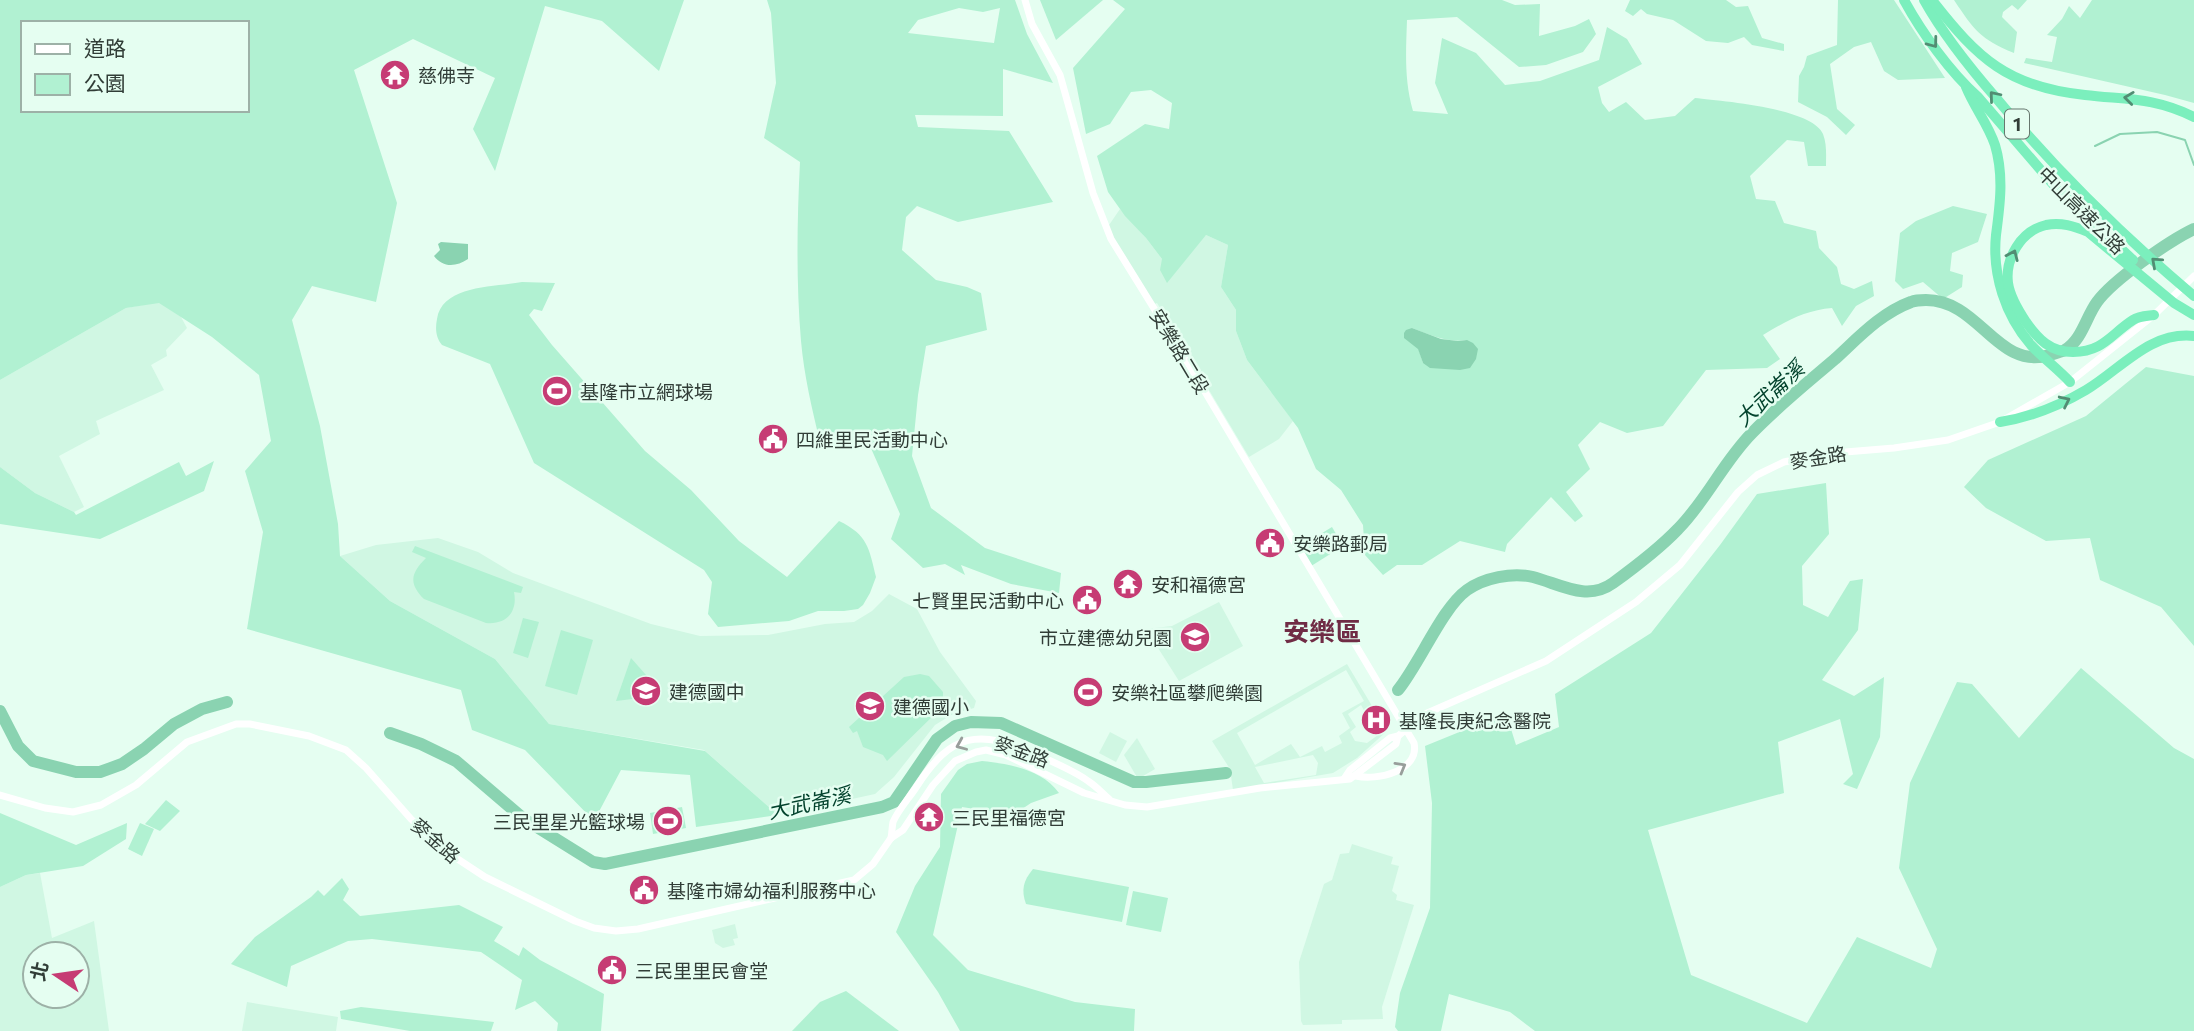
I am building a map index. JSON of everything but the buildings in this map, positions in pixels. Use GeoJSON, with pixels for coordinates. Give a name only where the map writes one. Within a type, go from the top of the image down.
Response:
{"type":"FeatureCollection","features":[{"type":"Feature","properties":{"kind":"highway","name":"中山高速公路"},"geometry":{"type":"LineString","coordinates":[[1904,0],[1965,85],[1978,96],[2058,190],[2112,246],[2184,297]]}},
{"type":"Feature","properties":{"kind":"highway","name":"中山高速公路"},"geometry":{"type":"LineString","coordinates":[[1924,0],[1957,52],[2026,136],[2184,297],[2194,313]]}},
{"type":"Feature","properties":{"kind":"highway"},"geometry":{"type":"LineString","coordinates":[[1931,0],[1949,23],[1985,59],[2013,78],[2059,91],[2151,101],[2194,117]]}},
{"type":"Feature","properties":{"kind":"highway"},"geometry":{"type":"LineString","coordinates":[[1965,85],[1995,145],[2001,195],[1996,238],[1999,281],[2004,299],[2034,342],[2070,382]]}},
{"type":"Feature","properties":{"kind":"highway"},"geometry":{"type":"LineString","coordinates":[[2112,246],[2088,232],[2059,224],[2045,225],[2020,241],[2012,253],[2008,283],[2034,342],[2076,352],[2104,344],[2136,318],[2154,315]]}},
{"type":"Feature","properties":{"kind":"highway"},"geometry":{"type":"LineString","coordinates":[[2000,422],[2028,417],[2063,402],[2097,382],[2148,345],[2174,336],[2194,336]]}},
{"type":"Feature","properties":{"kind":"street","name":"安樂路二段"},"geometry":{"type":"LineString","coordinates":[[1025,0],[1032,24],[1060,75],[1093,193],[1111,239],[1406,729]]}},
{"type":"Feature","properties":{"kind":"street","name":"麥金路"},"geometry":{"type":"LineString","coordinates":[[1344,779],[1358,763],[1425,714],[1546,661],[1636,602],[1680,565],[1738,492],[1757,475],[1784,462],[1821,454],[1948,440],[2000,422],[2070,382],[2154,315],[2194,276]]}},
{"type":"Feature","properties":{"kind":"street","name":"麥金路"},"geometry":{"type":"LineString","coordinates":[[0,795],[45,808],[73,812],[100,805],[136,785],[187,742],[236,724],[272,727],[309,736],[346,750],[366,768],[433,842],[485,877],[594,928],[616,931],[678,921],[854,880],[873,864],[891,838],[904,830],[933,785],[955,761],[968,754],[986,750],[1006,755],[1084,793],[1125,805],[1147,807],[1260,788],[1350,779],[1396,744],[1398,736]]}},
{"type":"Feature","properties":{"kind":"street"},"geometry":{"type":"LineString","coordinates":[[1356,776],[1365,778],[1390,773],[1410,764],[1416,750],[1406,729]]}},
{"type":"Feature","properties":{"kind":"street","name":"麥金路"},"geometry":{"type":"LineString","coordinates":[[891,838],[894,822],[922,778],[940,756],[963,742],[993,738],[1011,743],[1089,781],[1110,800]]}},
{"type":"Feature","properties":{"kind":"street"},"geometry":{"type":"LineString","coordinates":[[1044,773],[1050,760]]}},
{"type":"Feature","properties":{"kind":"shaded area"},"geometry":{"type":"Polygon","coordinates":[[[1120,209],[1162,259],[1206,235],[1228,245],[1221,287],[1236,310],[1236,331],[1247,360],[1293,421],[1279,439],[1249,457],[1157,303],[1152,305],[1107,228],[1120,209]]]}},
{"type":"Feature","properties":{"kind":"shaded area"},"geometry":{"type":"Polygon","coordinates":[[[438,244],[468,244],[468,259],[454,265],[441,263],[434,256],[440,250],[438,244]]]}},
{"type":"Feature","properties":{"kind":"shaded area"},"geometry":{"type":"Polygon","coordinates":[[[159,302],[181,317],[187,328],[166,350],[167,356],[151,365],[164,390],[96,421],[100,434],[59,456],[84,507],[74,512],[35,493],[0,467],[0,380],[126,308],[159,302]]]}},
{"type":"Feature","properties":{"kind":"shaded area"},"geometry":{"type":"Polygon","coordinates":[[[1412,328],[1441,339],[1467,340],[1478,349],[1476,359],[1470,368],[1460,370],[1430,368],[1423,363],[1418,349],[1404,338],[1406,330],[1412,328]]]}},
{"type":"Feature","properties":{"kind":"shaded area"},"geometry":{"type":"Polygon","coordinates":[[[438,538],[478,552],[513,573],[651,624],[700,636],[768,635],[825,624],[854,622],[872,611],[889,594],[917,609],[940,652],[976,701],[974,708],[953,714],[935,725],[894,777],[875,794],[778,815],[704,750],[549,724],[495,659],[390,601],[340,556],[376,545],[438,538]]]}},
{"type":"Feature","properties":{"kind":"shaded area","name":"市立建德幼兒園"},"geometry":{"type":"Polygon","coordinates":[[[1219,602],[1243,646],[1179,681],[1146,629],[1172,626],[1219,602]]]}},
{"type":"Feature","properties":{"kind":"shaded area","name":"基隆長庚紀念醫院"},"geometry":{"type":"Polygon","coordinates":[[[1347,664],[1387,731],[1357,758],[1333,773],[1233,790],[1230,769],[1212,741],[1347,664]],[[1346,670],[1237,733],[1255,765],[1291,744],[1300,757],[1322,746],[1325,752],[1342,743],[1339,736],[1350,728],[1342,713],[1364,701],[1346,670]],[[1361,705],[1348,714],[1356,727],[1350,732],[1355,741],[1367,743],[1378,735],[1361,705]],[[1313,755],[1255,767],[1264,783],[1316,775],[1318,763],[1313,755]]]}},
{"type":"Feature","properties":{"kind":"shaded area"},"geometry":{"type":"Polygon","coordinates":[[[1110,732],[1127,741],[1116,762],[1099,753],[1110,732]]]}},
{"type":"Feature","properties":{"kind":"shaded area"},"geometry":{"type":"Polygon","coordinates":[[[1137,738],[1155,769],[1138,779],[1124,755],[1137,738]]]}},
{"type":"Feature","properties":{"kind":"shaded area"},"geometry":{"type":"Polygon","coordinates":[[[1352,844],[1393,857],[1391,864],[1399,866],[1392,891],[1397,895],[1396,900],[1414,905],[1382,1007],[1383,1019],[1303,1025],[1299,962],[1324,884],[1332,880],[1340,854],[1349,853],[1352,844]]]}},
{"type":"Feature","properties":{"kind":"shaded area"},"geometry":{"type":"Polygon","coordinates":[[[40,873],[52,938],[94,921],[109,1031],[0,1031],[0,887],[26,875],[40,873]]]}},
{"type":"Feature","properties":{"kind":"shaded area"},"geometry":{"type":"Polygon","coordinates":[[[735,924],[738,938],[733,939],[735,945],[723,948],[715,943],[712,930],[735,924]]]}},
{"type":"Feature","properties":{"kind":"shaded area"},"geometry":{"type":"Polygon","coordinates":[[[247,1002],[338,1017],[336,1031],[242,1031],[247,1002]]]}},
{"type":"Feature","properties":{"kind":"green space"},"geometry":{"type":"Polygon","coordinates":[[[0,0],[684,0],[659,71],[602,21],[545,6],[495,171],[473,129],[495,78],[413,39],[354,70],[397,203],[376,302],[312,286],[292,320],[320,426],[338,524],[340,556],[390,601],[495,659],[549,724],[705,751],[778,815],[696,827],[690,775],[621,770],[594,821],[525,750],[472,730],[461,690],[247,629],[263,532],[245,471],[271,441],[259,375],[212,337],[159,303],[126,308],[0,380],[0,0]]]}},
{"type":"Feature","properties":{"kind":"green space"},"geometry":{"type":"Polygon","coordinates":[[[767,0],[1015,0],[1027,34],[1053,83],[1003,69],[1003,116],[915,115],[918,127],[1009,131],[1053,202],[958,222],[917,206],[906,217],[902,250],[936,280],[981,293],[987,330],[926,346],[912,456],[931,508],[985,548],[1061,573],[1059,593],[1011,584],[961,565],[965,575],[945,564],[923,568],[891,539],[900,514],[870,446],[820,442],[806,379],[799,319],[800,162],[764,138],[776,83],[771,13],[767,0]],[[959,8],[918,20],[908,33],[994,43],[1000,8],[983,12],[959,8]]]}},
{"type":"Feature","properties":{"kind":"green space"},"geometry":{"type":"Polygon","coordinates":[[[1040,0],[1103,0],[1056,40],[1040,0]]]}},
{"type":"Feature","properties":{"kind":"green space"},"geometry":{"type":"Polygon","coordinates":[[[1113,0],[1502,0],[1515,5],[1540,4],[1539,36],[1575,26],[1589,19],[1596,34],[1583,52],[1546,65],[1519,67],[1457,17],[1407,20],[1407,77],[1413,111],[1448,114],[1435,83],[1442,38],[1476,53],[1505,85],[1540,81],[1599,60],[1607,27],[1627,39],[1642,64],[1598,87],[1602,103],[1609,112],[1626,102],[1645,120],[1675,116],[1695,98],[1765,107],[1802,118],[1815,125],[1823,134],[1826,166],[1808,166],[1804,142],[1787,140],[1750,176],[1756,199],[1775,201],[1784,223],[1816,231],[1819,248],[1837,267],[1841,284],[1854,289],[1872,281],[1874,296],[1856,306],[1842,326],[1832,308],[1796,317],[1763,335],[1780,359],[1767,368],[1706,370],[1663,426],[1627,433],[1600,422],[1578,445],[1590,469],[1566,492],[1583,516],[1575,522],[1551,497],[1507,544],[1505,552],[1460,541],[1422,565],[1397,565],[1383,575],[1365,555],[1363,525],[1341,490],[1316,469],[1298,428],[1247,360],[1236,331],[1236,310],[1221,287],[1228,245],[1206,235],[1167,283],[1160,270],[1162,259],[1108,192],[1097,156],[1145,124],[1169,129],[1172,103],[1151,90],[1131,92],[1110,124],[1086,134],[1073,68],[1125,9],[1113,0]],[[1412,328],[1423,363],[1467,340],[1432,336],[1412,328]]]}},
{"type":"Feature","properties":{"kind":"green space"},"geometry":{"type":"Polygon","coordinates":[[[1630,0],[1726,0],[1736,7],[1748,6],[1762,38],[1784,44],[1784,51],[1752,45],[1744,37],[1728,43],[1706,41],[1673,20],[1647,14],[1641,9],[1633,16],[1625,11],[1630,0]]]}},
{"type":"Feature","properties":{"kind":"green space"},"geometry":{"type":"Polygon","coordinates":[[[1838,0],[1894,0],[1945,78],[1898,80],[1884,71],[1871,42],[1854,47],[1830,64],[1837,109],[1855,125],[1846,135],[1827,117],[1798,102],[1799,76],[1807,56],[1837,45],[1838,0]]]}},
{"type":"Feature","properties":{"kind":"green space"},"geometry":{"type":"Polygon","coordinates":[[[1954,0],[2027,0],[2018,10],[2012,5],[2003,12],[2002,17],[2017,32],[2014,53],[1993,43],[1979,32],[1954,0]]]}},
{"type":"Feature","properties":{"kind":"green space"},"geometry":{"type":"Polygon","coordinates":[[[2092,0],[2194,0],[2194,103],[2024,63],[2026,58],[2052,62],[2057,37],[2047,35],[2062,19],[2069,6],[2080,18],[2092,0]]]}},
{"type":"Feature","properties":{"kind":"green space"},"geometry":{"type":"Polygon","coordinates":[[[1953,206],[1987,214],[1978,242],[1952,253],[1950,271],[1963,275],[1962,287],[1943,299],[1923,282],[1903,289],[1895,281],[1900,233],[1916,221],[1953,206]]]}},
{"type":"Feature","properties":{"kind":"green space"},"geometry":{"type":"Polygon","coordinates":[[[522,282],[555,283],[542,311],[534,309],[529,315],[552,345],[645,451],[691,490],[739,541],[787,577],[839,521],[862,537],[869,550],[876,577],[863,605],[858,609],[844,611],[818,611],[789,621],[718,627],[708,614],[712,582],[704,570],[534,463],[490,364],[442,345],[436,330],[441,308],[459,294],[522,282]]]}},
{"type":"Feature","properties":{"kind":"green space"},"geometry":{"type":"Polygon","coordinates":[[[2146,367],[2194,376],[2194,646],[2161,607],[2100,580],[2090,538],[2046,541],[1986,508],[1964,487],[1988,460],[2086,416],[2146,367]]]}},
{"type":"Feature","properties":{"kind":"green space"},"geometry":{"type":"Polygon","coordinates":[[[214,461],[204,491],[100,539],[0,524],[0,467],[35,493],[76,515],[179,462],[186,476],[214,461]]]}},
{"type":"Feature","properties":{"kind":"green space"},"geometry":{"type":"Polygon","coordinates":[[[1826,483],[1829,534],[1802,566],[1803,605],[1828,617],[1850,581],[1863,579],[1858,630],[1822,680],[1854,696],[1884,677],[1880,737],[1857,789],[1843,784],[1853,774],[1840,719],[1778,742],[1784,793],[1648,830],[1691,975],[1807,1023],[1857,937],[1931,968],[1937,949],[1899,868],[1910,783],[1957,682],[1972,684],[2019,738],[2081,668],[2174,748],[2194,759],[2194,1031],[1535,1031],[1510,1012],[1449,994],[1441,1031],[1398,1031],[1395,1027],[1400,993],[1430,908],[1432,803],[1425,746],[1506,713],[1516,745],[1559,727],[1555,694],[1651,633],[1757,494],[1826,483]]]}},
{"type":"Feature","properties":{"kind":"green space"},"geometry":{"type":"Polygon","coordinates":[[[1332,527],[1343,546],[1308,568],[1296,549],[1332,527]]]}},
{"type":"Feature","properties":{"kind":"green space"},"geometry":{"type":"Polygon","coordinates":[[[415,546],[523,587],[521,593],[514,592],[514,606],[509,616],[499,622],[486,623],[424,599],[415,588],[413,578],[426,558],[412,552],[415,546]]]}},
{"type":"Feature","properties":{"kind":"green space"},"geometry":{"type":"Polygon","coordinates":[[[523,618],[539,622],[528,658],[513,653],[523,618]]]}},
{"type":"Feature","properties":{"kind":"green space"},"geometry":{"type":"Polygon","coordinates":[[[561,630],[593,640],[577,695],[545,686],[561,630]]]}},
{"type":"Feature","properties":{"kind":"green space"},"geometry":{"type":"Polygon","coordinates":[[[631,658],[654,684],[649,697],[616,701],[631,658]]]}},
{"type":"Feature","properties":{"kind":"green space"},"geometry":{"type":"Polygon","coordinates":[[[920,674],[929,676],[943,692],[943,701],[939,710],[887,761],[883,755],[863,747],[857,731],[853,733],[849,727],[904,677],[920,674]]]}},
{"type":"Feature","properties":{"kind":"green space"},"geometry":{"type":"Polygon","coordinates":[[[982,761],[1014,766],[1034,773],[1044,778],[1059,793],[1031,803],[1013,815],[962,807],[933,935],[968,970],[1075,1002],[1135,1009],[1134,1031],[960,1031],[938,992],[896,932],[915,886],[940,847],[941,794],[958,770],[967,764],[982,761]]]}},
{"type":"Feature","properties":{"kind":"green space"},"geometry":{"type":"Polygon","coordinates":[[[166,800],[180,811],[160,831],[145,824],[166,800]]]}},
{"type":"Feature","properties":{"kind":"green space","name":"三民里星光籃球場"},"geometry":{"type":"Polygon","coordinates":[[[682,807],[686,828],[653,834],[650,813],[682,807]]]}},
{"type":"Feature","properties":{"kind":"green space"},"geometry":{"type":"Polygon","coordinates":[[[0,813],[76,845],[127,823],[126,839],[83,866],[26,875],[0,887],[0,813]]]}},
{"type":"Feature","properties":{"kind":"green space"},"geometry":{"type":"Polygon","coordinates":[[[140,823],[154,829],[142,856],[128,849],[140,823]]]}},
{"type":"Feature","properties":{"kind":"green space"},"geometry":{"type":"Polygon","coordinates":[[[1033,869],[1129,887],[1122,922],[1026,904],[1024,886],[1033,869]]]}},
{"type":"Feature","properties":{"kind":"green space"},"geometry":{"type":"Polygon","coordinates":[[[342,878],[349,889],[343,900],[360,916],[459,905],[503,927],[494,941],[519,956],[523,947],[540,960],[604,994],[601,1031],[557,1031],[558,1023],[535,1001],[515,1010],[522,980],[481,952],[372,939],[348,941],[291,966],[287,987],[231,964],[255,937],[318,890],[324,896],[342,878]]]}},
{"type":"Feature","properties":{"kind":"green space"},"geometry":{"type":"Polygon","coordinates":[[[1133,891],[1168,898],[1161,932],[1126,925],[1133,891]]]}},
{"type":"Feature","properties":{"kind":"green space"},"geometry":{"type":"Polygon","coordinates":[[[846,991],[899,1031],[792,1031],[820,1002],[846,991]]]}},
{"type":"Feature","properties":{"kind":"green space"},"geometry":{"type":"Polygon","coordinates":[[[361,1007],[494,1022],[491,1031],[410,1031],[341,1019],[340,1011],[361,1007]]]}},
{"type":"Feature","properties":{"kind":"waterway"},"geometry":{"type":"LineString","coordinates":[[2095,146],[2120,134],[2157,132],[2185,140],[2194,165]]}},
{"type":"Feature","properties":{"kind":"waterway","name":"大武崙溪"},"geometry":{"type":"LineString","coordinates":[[1398,690],[1449,609],[1474,586],[1498,577],[1516,575],[1533,577],[1573,590],[1593,591],[1613,583],[1638,564],[1663,544],[1688,518],[1742,444],[1762,423],[1880,319],[1900,307],[1916,300],[1945,303],[1961,311],[2002,345],[2016,353],[2032,357],[2050,355],[2071,346],[2097,302],[2115,283],[2194,229]]}},
{"type":"Feature","properties":{"kind":"waterway","name":"大武崙溪"},"geometry":{"type":"LineString","coordinates":[[0,711],[18,746],[33,761],[76,772],[100,772],[122,764],[174,724],[202,709],[227,702]]}},
{"type":"Feature","properties":{"kind":"waterway","name":"大武崙溪"},"geometry":{"type":"LineString","coordinates":[[390,733],[456,761],[524,819],[593,862],[605,864],[882,807],[894,802],[937,739],[955,726],[971,722],[1001,723],[1134,782],[1226,773]]}},
{"type":"Feature","properties":{"kind":"place","name":"慈佛寺"},"geometry":{"type":"Point","coordinates":[395,75]}},
{"type":"Feature","properties":{"kind":"place","name":"基隆市立網球場"},"geometry":{"type":"Point","coordinates":[557,391]}},
{"type":"Feature","properties":{"kind":"place","name":"四維里民活動中心"},"geometry":{"type":"Point","coordinates":[773,439]}},
{"type":"Feature","properties":{"kind":"place","name":"安樂路郵局"},"geometry":{"type":"Point","coordinates":[1270,543]}},
{"type":"Feature","properties":{"kind":"place","name":"安和福德宮"},"geometry":{"type":"Point","coordinates":[1128,584]}},
{"type":"Feature","properties":{"kind":"place","name":"七賢里民活動中心"},"geometry":{"type":"Point","coordinates":[1087,600]}},
{"type":"Feature","properties":{"kind":"place","name":"市立建德幼兒園"},"geometry":{"type":"Point","coordinates":[1195,637]}},
{"type":"Feature","properties":{"kind":"place","name":"建德國中"},"geometry":{"type":"Point","coordinates":[646,691]}},
{"type":"Feature","properties":{"kind":"place","name":"安樂社區攀爬樂園"},"geometry":{"type":"Point","coordinates":[1088,692]}},
{"type":"Feature","properties":{"kind":"place","name":"建德國小"},"geometry":{"type":"Point","coordinates":[870,706]}},
{"type":"Feature","properties":{"kind":"place","name":"基隆長庚紀念醫院"},"geometry":{"type":"Point","coordinates":[1376,720]}},
{"type":"Feature","properties":{"kind":"place","name":"三民里福德宮"},"geometry":{"type":"Point","coordinates":[929,817]}},
{"type":"Feature","properties":{"kind":"place","name":"三民里星光籃球場"},"geometry":{"type":"Point","coordinates":[668,821]}},
{"type":"Feature","properties":{"kind":"place","name":"基隆市婦幼福利服務中心"},"geometry":{"type":"Point","coordinates":[644,890]}},
{"type":"Feature","properties":{"kind":"place","name":"三民里里民會堂"},"geometry":{"type":"Point","coordinates":[612,970]}},
{"type":"Feature","properties":{"kind":"district","name":"安樂區"},"geometry":{"type":"Point","coordinates":[1322,630]}}]}
